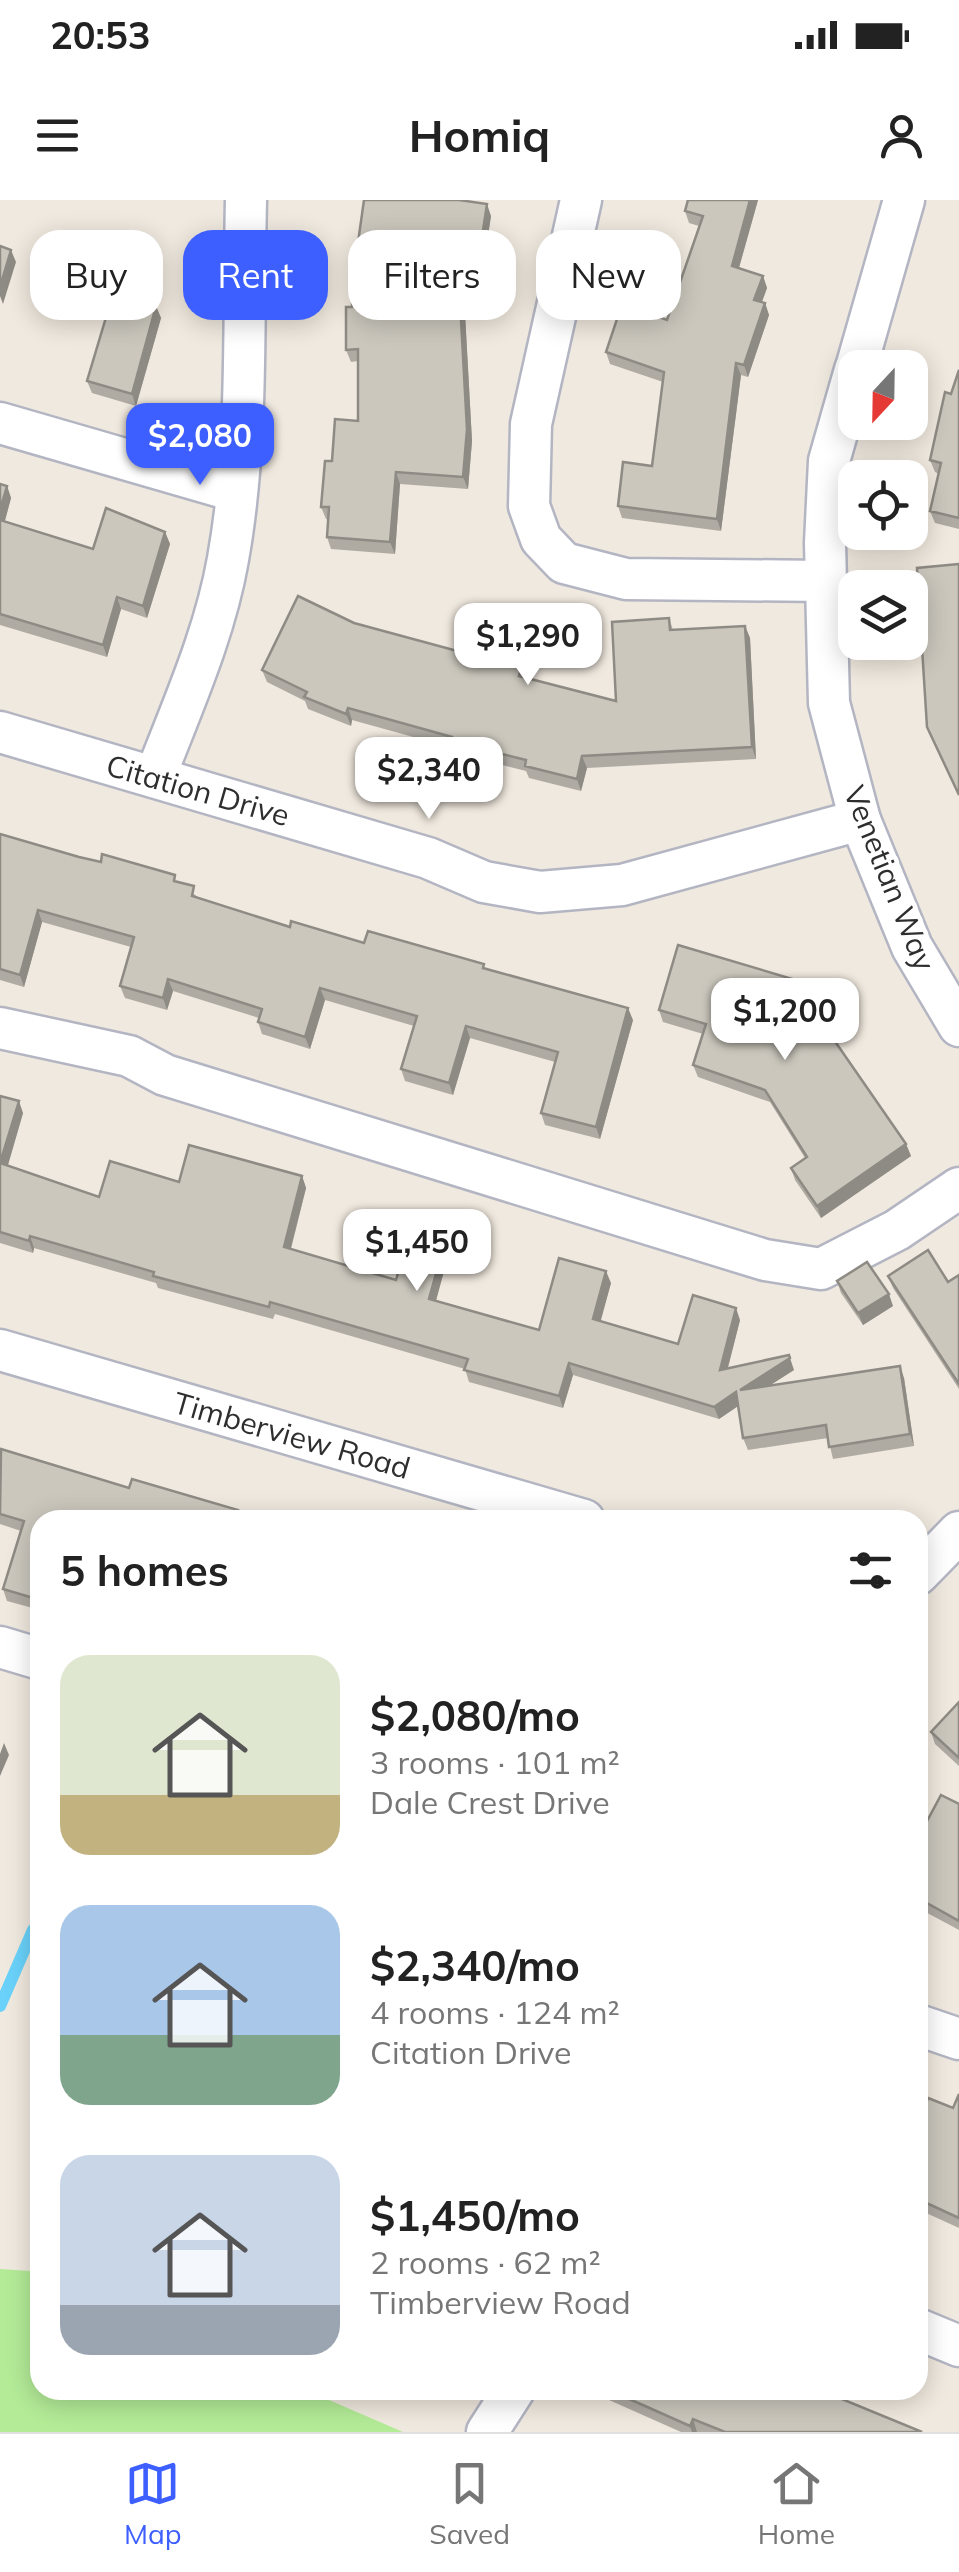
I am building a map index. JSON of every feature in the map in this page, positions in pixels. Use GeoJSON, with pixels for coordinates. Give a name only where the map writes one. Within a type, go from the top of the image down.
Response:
{"type":"FeatureCollection","features":[{"type":"Feature","properties":{"kind":"street"},"geometry":{"type":"LineString","coordinates":[[155,777],[200,660],[228,561],[235,491],[246,200]]}},
{"type":"Feature","properties":{"kind":"street"},"geometry":{"type":"LineString","coordinates":[[582,200],[531,424],[529,506],[541,538],[564,562],[626,578],[826,581]]}},
{"type":"Feature","properties":{"kind":"street","name":"Venetian Way"},"geometry":{"type":"LineString","coordinates":[[861,350],[904,200]]}},
{"type":"Feature","properties":{"kind":"street"},"geometry":{"type":"LineString","coordinates":[[0,423],[235,491]]}},
{"type":"Feature","properties":{"kind":"street","name":"Venetian Way"},"geometry":{"type":"LineString","coordinates":[[838,429],[829,461],[829,703],[860,820],[912,948],[959,1026]]}},
{"type":"Feature","properties":{"kind":"street","name":"Citation Drive"},"geometry":{"type":"LineString","coordinates":[[0,732],[428,858],[484,882],[540,892],[622,886],[860,820]]}},
{"type":"Feature","properties":{"kind":"street"},"geometry":{"type":"LineString","coordinates":[[0,1028],[128,1056],[165,1074],[766,1260],[821,1269],[897,1230],[959,1188]]}},
{"type":"Feature","properties":{"kind":"street","name":"Timberview Road"},"geometry":{"type":"LineString","coordinates":[[0,1350],[550,1510]]}},
{"type":"Feature","properties":{"kind":"street"},"geometry":{"type":"LineString","coordinates":[[928,1564],[959,1532]]}},
{"type":"Feature","properties":{"kind":"street"},"geometry":{"type":"LineString","coordinates":[[0,1647],[30,1656]]}},
{"type":"Feature","properties":{"kind":"street"},"geometry":{"type":"LineString","coordinates":[[928,2028],[959,2038]]}},
{"type":"Feature","properties":{"kind":"street"},"geometry":{"type":"LineString","coordinates":[[928,2333],[959,2346]]}},
{"type":"Feature","properties":{"kind":"street"},"geometry":{"type":"LineString","coordinates":[[487,2432],[508,2400]]}},
{"type":"Feature","properties":{"kind":"green space"},"geometry":{"type":"Polygon","coordinates":[[[0,2269],[30,2271],[30,2400],[329,2400],[403,2432],[0,2432],[0,2269]]]}},
{"type":"Feature","properties":{"kind":"building"},"geometry":{"type":"Polygon","coordinates":[[[364,200],[459,200],[487,204],[483,230],[360,230],[364,200]]]}},
{"type":"Feature","properties":{"kind":"building"},"geometry":{"type":"Polygon","coordinates":[[[688,200],[750,200],[732,266],[763,276],[754,300],[765,303],[744,365],[736,363],[717,519],[618,506],[623,462],[652,466],[664,372],[606,352],[617,320],[681,320],[681,280],[703,216],[685,211],[688,200]]]}},
{"type":"Feature","properties":{"kind":"building"},"geometry":{"type":"Polygon","coordinates":[[[0,246],[11,250],[0,287],[0,246]]]}},
{"type":"Feature","properties":{"kind":"building"},"geometry":{"type":"Polygon","coordinates":[[[346,307],[348,320],[461,320],[467,429],[463,477],[396,472],[390,542],[327,537],[329,507],[321,507],[325,461],[332,461],[335,419],[358,421],[358,349],[346,350],[346,307]]]}},
{"type":"Feature","properties":{"kind":"building"},"geometry":{"type":"Polygon","coordinates":[[[105,320],[152,320],[132,394],[87,381],[105,320]]]}},
{"type":"Feature","properties":{"kind":"building"},"geometry":{"type":"Polygon","coordinates":[[[959,370],[959,518],[930,511],[941,463],[930,460],[945,392],[951,394],[959,370]]]}},
{"type":"Feature","properties":{"kind":"building"},"geometry":{"type":"Polygon","coordinates":[[[0,484],[7,486],[0,510],[0,484]]]}},
{"type":"Feature","properties":{"kind":"building"},"geometry":{"type":"Polygon","coordinates":[[[106,508],[165,532],[143,606],[117,597],[103,645],[0,614],[0,520],[93,549],[106,508]]]}},
{"type":"Feature","properties":{"kind":"building"},"geometry":{"type":"Polygon","coordinates":[[[959,564],[959,795],[927,727],[923,660],[928,660],[928,570],[917,568],[959,564]]]}},
{"type":"Feature","properties":{"kind":"building"},"geometry":{"type":"Polygon","coordinates":[[[298,596],[354,623],[472,655],[481,623],[529,635],[519,676],[616,701],[612,622],[669,618],[670,630],[745,626],[752,747],[582,756],[577,779],[525,766],[526,760],[451,741],[452,737],[348,708],[346,714],[304,697],[307,692],[262,670],[298,596]]]}},
{"type":"Feature","properties":{"kind":"building"},"geometry":{"type":"Polygon","coordinates":[[[0,834],[79,857],[101,862],[102,854],[175,875],[174,881],[194,886],[192,896],[290,927],[291,921],[364,943],[368,931],[628,1008],[596,1127],[541,1113],[558,1052],[466,1026],[449,1083],[401,1069],[417,1016],[320,988],[305,1037],[258,1022],[262,1009],[168,979],[163,998],[120,986],[134,937],[38,910],[20,975],[0,969],[0,834]]]}},
{"type":"Feature","properties":{"kind":"building"},"geometry":{"type":"Polygon","coordinates":[[[678,945],[833,991],[823,1024],[906,1144],[817,1206],[791,1168],[807,1157],[765,1090],[693,1065],[706,1024],[659,1010],[678,945]]]}},
{"type":"Feature","properties":{"kind":"building"},"geometry":{"type":"Polygon","coordinates":[[[0,1096],[19,1101],[0,1163],[0,1096]]]}},
{"type":"Feature","properties":{"kind":"building"},"geometry":{"type":"Polygon","coordinates":[[[189,1145],[302,1176],[284,1247],[396,1280],[408,1238],[443,1248],[429,1299],[539,1330],[559,1258],[606,1271],[593,1319],[678,1344],[693,1295],[736,1308],[720,1370],[789,1355],[790,1358],[740,1390],[900,1366],[910,1434],[829,1447],[826,1425],[743,1438],[736,1392],[714,1407],[569,1363],[559,1396],[464,1370],[468,1359],[270,1302],[269,1307],[153,1276],[154,1272],[30,1236],[29,1241],[0,1232],[0,1163],[99,1197],[110,1161],[179,1182],[189,1145]]]}},
{"type":"Feature","properties":{"kind":"building"},"geometry":{"type":"Polygon","coordinates":[[[928,1250],[948,1282],[959,1275],[959,1384],[888,1276],[928,1250]]]}},
{"type":"Feature","properties":{"kind":"building"},"geometry":{"type":"Polygon","coordinates":[[[867,1262],[889,1294],[858,1313],[837,1281],[867,1262]]]}},
{"type":"Feature","properties":{"kind":"building"},"geometry":{"type":"Polygon","coordinates":[[[1,1449],[129,1488],[132,1479],[238,1510],[30,1510],[30,1597],[3,1589],[24,1521],[0,1514],[1,1449]]]}},
{"type":"Feature","properties":{"kind":"building"},"geometry":{"type":"Polygon","coordinates":[[[959,1702],[959,1758],[931,1732],[959,1702]]]}},
{"type":"Feature","properties":{"kind":"building"},"geometry":{"type":"Polygon","coordinates":[[[941,1795],[959,1804],[959,1921],[928,1904],[928,1819],[941,1795]]]}},
{"type":"Feature","properties":{"kind":"building"},"geometry":{"type":"Polygon","coordinates":[[[959,2094],[959,2218],[928,2204],[928,2098],[953,2108],[959,2094]]]}},
{"type":"Feature","properties":{"kind":"building"},"geometry":{"type":"Polygon","coordinates":[[[632,2400],[844,2400],[922,2432],[725,2432],[693,2419],[690,2426],[632,2400]]]}},
{"type":"Feature","properties":{"kind":"waterway"},"geometry":{"type":"LineString","coordinates":[[0,2006],[30,1937]]}}]}
